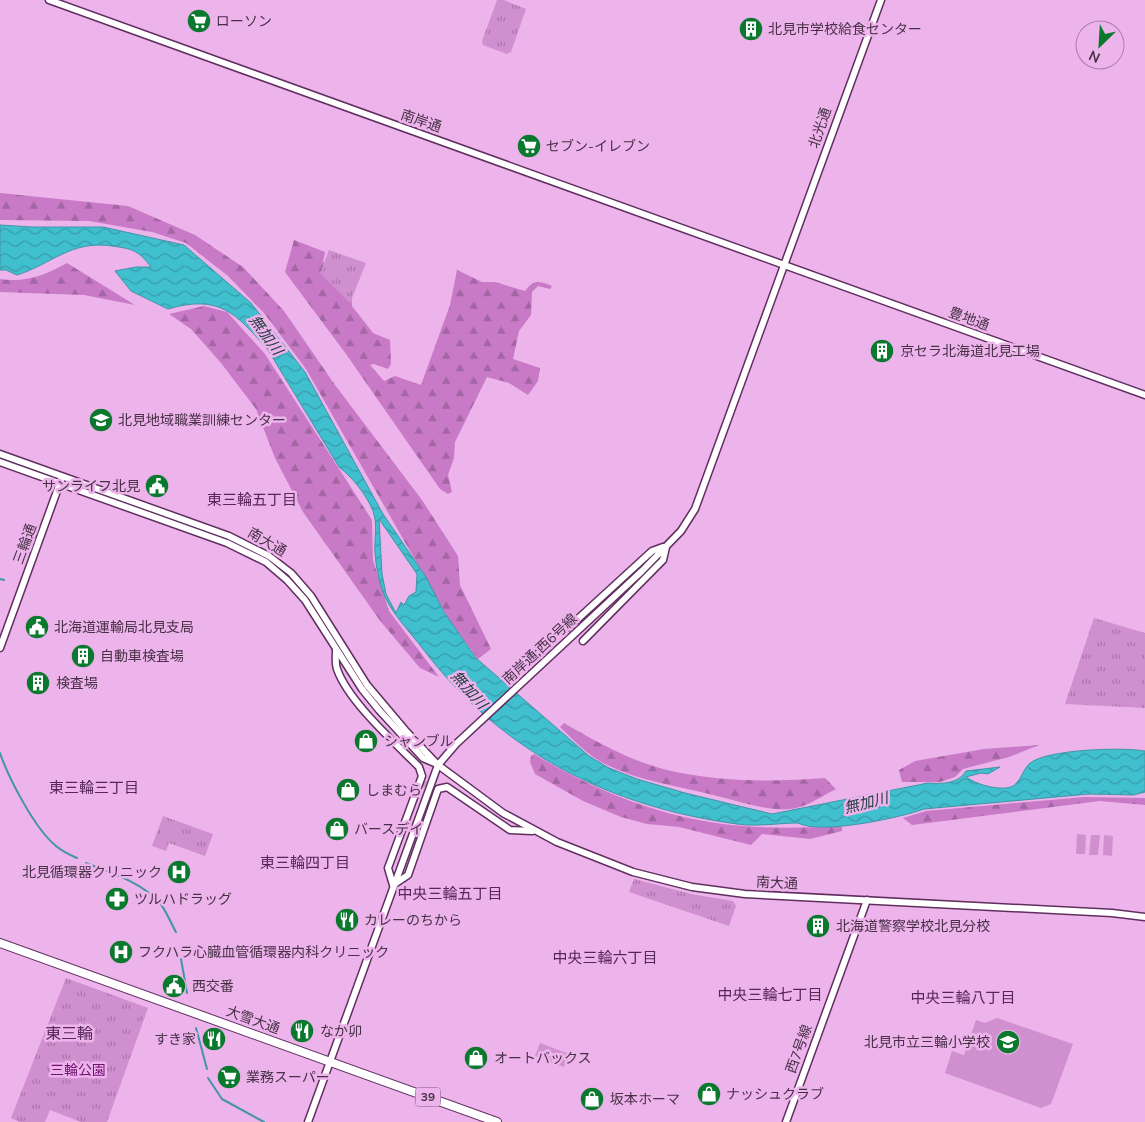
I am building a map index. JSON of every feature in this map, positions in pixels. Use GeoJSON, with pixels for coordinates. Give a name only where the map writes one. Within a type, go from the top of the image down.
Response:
{"type":"FeatureCollection","features":[{"type":"Feature","properties":{"kind":"highway","name":"大雪大通"},"geometry":{"type":"LineString","coordinates":[[0,943],[497,1122]]}},
{"type":"Feature","properties":{"kind":"street","name":"南岸通"},"geometry":{"type":"LineString","coordinates":[[49,0],[784,266]]}},
{"type":"Feature","properties":{"kind":"street","name":"北光通"},"geometry":{"type":"LineString","coordinates":[[784,266],[881,0]]}},
{"type":"Feature","properties":{"kind":"street","name":"豊地通"},"geometry":{"type":"LineString","coordinates":[[784,266],[1145,395]]}},
{"type":"Feature","properties":{"kind":"street","name":"南岸通;西6号線"},"geometry":{"type":"LineString","coordinates":[[308,1122],[438,765],[456,744],[682,531],[695,509],[784,266]]}},
{"type":"Feature","properties":{"kind":"street","name":"南大通"},"geometry":{"type":"LineString","coordinates":[[0,454],[61,480],[227,543],[261,559],[294,587],[362,689],[400,735],[423,758],[438,765]]}},
{"type":"Feature","properties":{"kind":"street","name":"南大通"},"geometry":{"type":"LineString","coordinates":[[0,462],[61,480],[229,536],[263,552],[282,565],[311,596],[367,685],[438,765],[472,792],[534,831],[594,859],[649,877],[692,887],[745,894],[1145,917]]}},
{"type":"Feature","properties":{"kind":"street","name":"三輪通"},"geometry":{"type":"LineString","coordinates":[[0,648],[61,480]]}},
{"type":"Feature","properties":{"kind":"street"},"geometry":{"type":"LineString","coordinates":[[569,627],[652,551],[666,546],[664,560],[583,641]]}},
{"type":"Feature","properties":{"kind":"street"},"geometry":{"type":"LineString","coordinates":[[335,646],[337,669],[352,693],[377,724],[420,767],[422,776],[388,868],[393,885],[408,875],[438,789],[447,786],[510,830],[534,831]]}},
{"type":"Feature","properties":{"kind":"street","name":"西7号線"},"geometry":{"type":"LineString","coordinates":[[786,1122],[867,900]]}},
{"type":"Feature","properties":{"kind":"green space"},"geometry":{"type":"Polygon","coordinates":[[[497,0],[504,0],[526,9],[511,52],[507,54],[483,45],[482,41],[497,0]]]}},
{"type":"Feature","properties":{"kind":"green space"},"geometry":{"type":"Polygon","coordinates":[[[0,193],[128,206],[195,235],[243,267],[284,311],[335,385],[422,500],[458,556],[460,585],[491,649],[478,659],[450,621],[306,369],[264,313],[228,276],[186,243],[152,232],[89,221],[0,220],[0,193]]]}},
{"type":"Feature","properties":{"kind":"green space"},"geometry":{"type":"Polygon","coordinates":[[[294,240],[325,252],[323,262],[334,267],[351,290],[352,306],[373,333],[390,340],[391,364],[388,369],[374,364],[370,365],[384,381],[395,376],[421,385],[450,305],[457,270],[482,282],[495,282],[525,291],[531,284],[537,282],[552,286],[550,289],[538,286],[532,292],[531,315],[519,331],[513,359],[540,368],[538,381],[528,395],[509,383],[487,377],[455,442],[454,458],[448,475],[452,492],[448,494],[440,489],[346,354],[285,272],[294,240]]]}},
{"type":"Feature","properties":{"kind":"green space"},"geometry":{"type":"Polygon","coordinates":[[[329,250],[366,263],[350,303],[320,273],[329,250]]]}},
{"type":"Feature","properties":{"kind":"green space"},"geometry":{"type":"Polygon","coordinates":[[[67,263],[135,305],[84,295],[0,292],[0,279],[27,279],[67,263]]]}},
{"type":"Feature","properties":{"kind":"green space"},"geometry":{"type":"Polygon","coordinates":[[[204,306],[227,312],[265,354],[372,520],[373,560],[389,611],[439,677],[420,668],[381,622],[303,512],[275,458],[256,409],[221,363],[191,329],[169,314],[204,306]]]}},
{"type":"Feature","properties":{"kind":"green space"},"geometry":{"type":"Polygon","coordinates":[[[1094,618],[1145,633],[1145,708],[1065,704],[1094,618]]]}},
{"type":"Feature","properties":{"kind":"green space"},"geometry":{"type":"Polygon","coordinates":[[[564,723],[618,752],[646,764],[676,772],[731,779],[788,780],[825,778],[836,789],[800,807],[779,809],[750,805],[659,783],[620,771],[594,758],[560,727],[564,723]]]}},
{"type":"Feature","properties":{"kind":"green space"},"geometry":{"type":"Polygon","coordinates":[[[1039,745],[1009,757],[963,769],[955,777],[940,782],[902,782],[899,770],[915,761],[984,749],[1039,745]]]}},
{"type":"Feature","properties":{"kind":"green space"},"geometry":{"type":"Polygon","coordinates":[[[534,754],[583,781],[608,792],[661,811],[688,818],[756,827],[842,827],[842,831],[810,839],[762,834],[751,845],[679,827],[647,824],[621,817],[583,801],[535,774],[530,762],[531,756],[534,754]]]}},
{"type":"Feature","properties":{"kind":"green space"},"geometry":{"type":"Polygon","coordinates":[[[1084,797],[1145,798],[1145,805],[1100,801],[912,825],[903,818],[926,811],[1084,797]]]}},
{"type":"Feature","properties":{"kind":"green space"},"geometry":{"type":"Polygon","coordinates":[[[163,816],[213,834],[205,856],[169,843],[166,851],[152,846],[163,816]]]}},
{"type":"Feature","properties":{"kind":"green space"},"geometry":{"type":"Polygon","coordinates":[[[1077,834],[1086,835],[1085,854],[1076,854],[1077,834]]]}},
{"type":"Feature","properties":{"kind":"green space"},"geometry":{"type":"Polygon","coordinates":[[[1091,835],[1100,835],[1098,855],[1089,855],[1091,835]]]}},
{"type":"Feature","properties":{"kind":"green space"},"geometry":{"type":"Polygon","coordinates":[[[1104,835],[1113,836],[1112,856],[1103,855],[1104,835]]]}},
{"type":"Feature","properties":{"kind":"green space"},"geometry":{"type":"Polygon","coordinates":[[[634,879],[691,894],[733,901],[736,906],[729,926],[629,892],[634,879]]]}},
{"type":"Feature","properties":{"kind":"green space","name":"三輪公園"},"geometry":{"type":"Polygon","coordinates":[[[66,978],[148,1008],[107,1122],[81,1122],[50,1110],[45,1122],[20,1122],[11,1118],[66,978]]]}},
{"type":"Feature","properties":{"kind":"green space"},"geometry":{"type":"Polygon","coordinates":[[[997,1018],[1073,1044],[1051,1104],[1041,1108],[945,1073],[952,1051],[964,1055],[976,1020],[985,1023],[997,1018]]]}},
{"type":"Feature","properties":{"kind":"green space"},"geometry":{"type":"Polygon","coordinates":[[[540,1043],[569,1054],[564,1067],[535,1056],[540,1043]]]}},
{"type":"Feature","properties":{"kind":"water","name":"無加川"},"geometry":{"type":"Polygon","coordinates":[[[0,225],[103,227],[184,245],[251,303],[305,372],[383,514],[426,577],[444,612],[476,658],[589,756],[609,768],[637,779],[685,793],[772,814],[928,783],[954,781],[966,771],[1000,767],[988,774],[981,773],[966,777],[985,786],[1006,788],[1014,785],[1020,779],[1026,767],[1038,759],[1067,752],[1120,749],[1145,751],[1145,792],[1133,795],[1089,794],[924,809],[879,821],[823,827],[798,823],[745,825],[690,816],[645,804],[602,788],[562,769],[523,745],[487,717],[454,685],[402,624],[389,604],[379,581],[375,553],[375,521],[367,498],[339,467],[268,350],[236,317],[225,310],[201,304],[168,309],[131,291],[115,271],[136,267],[151,267],[134,251],[125,248],[98,245],[85,246],[62,254],[17,275],[6,270],[0,270],[0,225]],[[379,519],[382,574],[386,594],[396,613],[401,602],[404,605],[409,596],[416,592],[417,574],[379,519]]]}},
{"type":"Feature","properties":{"kind":"waterway"},"geometry":{"type":"LineString","coordinates":[[0,579],[4,580]]}},
{"type":"Feature","properties":{"kind":"waterway"},"geometry":{"type":"LineString","coordinates":[[0,753],[16,789],[31,816],[56,846],[77,858]]}},
{"type":"Feature","properties":{"kind":"waterway"},"geometry":{"type":"LineString","coordinates":[[86,863],[124,878],[150,894],[163,908],[176,932]]}},
{"type":"Feature","properties":{"kind":"waterway"},"geometry":{"type":"LineString","coordinates":[[181,959],[187,993]]}},
{"type":"Feature","properties":{"kind":"waterway"},"geometry":{"type":"LineString","coordinates":[[196,1028],[207,1069]]}},
{"type":"Feature","properties":{"kind":"waterway"},"geometry":{"type":"LineString","coordinates":[[208,1078],[222,1099],[264,1122]]}},
{"type":"Feature","properties":{"kind":"tunnel"},"geometry":{"type":"LineString","coordinates":[[420,782],[438,789]]}},
{"type":"Feature","properties":{"kind":"place","name":"ローソン"},"geometry":{"type":"Point","coordinates":[199,21]}},
{"type":"Feature","properties":{"kind":"place","name":"北見市学校給食センター"},"geometry":{"type":"Point","coordinates":[751,29]}},
{"type":"Feature","properties":{"kind":"place","name":"セブン-イレブン"},"geometry":{"type":"Point","coordinates":[529,146]}},
{"type":"Feature","properties":{"kind":"place","name":"京セラ北海道北見工場"},"geometry":{"type":"Point","coordinates":[882,351]}},
{"type":"Feature","properties":{"kind":"place","name":"北見地域職業訓練センター"},"geometry":{"type":"Point","coordinates":[101,420]}},
{"type":"Feature","properties":{"kind":"place","name":"サンライフ北見"},"geometry":{"type":"Point","coordinates":[157,486]}},
{"type":"Feature","properties":{"kind":"place","name":"北海道運輸局北見支局"},"geometry":{"type":"Point","coordinates":[37,627]}},
{"type":"Feature","properties":{"kind":"place","name":"自動車検査場"},"geometry":{"type":"Point","coordinates":[83,656]}},
{"type":"Feature","properties":{"kind":"place","name":"検査場"},"geometry":{"type":"Point","coordinates":[38,683]}},
{"type":"Feature","properties":{"kind":"place","name":"シャンブル"},"geometry":{"type":"Point","coordinates":[366,741]}},
{"type":"Feature","properties":{"kind":"place","name":"しまむら"},"geometry":{"type":"Point","coordinates":[348,790]}},
{"type":"Feature","properties":{"kind":"place","name":"バースデイ"},"geometry":{"type":"Point","coordinates":[337,829]}},
{"type":"Feature","properties":{"kind":"place","name":"北見循環器クリニック"},"geometry":{"type":"Point","coordinates":[179,872]}},
{"type":"Feature","properties":{"kind":"place","name":"ツルハドラッグ"},"geometry":{"type":"Point","coordinates":[117,899]}},
{"type":"Feature","properties":{"kind":"place","name":"カレーのちから"},"geometry":{"type":"Point","coordinates":[347,920]}},
{"type":"Feature","properties":{"kind":"place","name":"北海道警察学校北見分校"},"geometry":{"type":"Point","coordinates":[818,926]}},
{"type":"Feature","properties":{"kind":"place","name":"フクハラ心臓血管循環器内科クリニック"},"geometry":{"type":"Point","coordinates":[121,952]}},
{"type":"Feature","properties":{"kind":"place","name":"西交番"},"geometry":{"type":"Point","coordinates":[174,986]}},
{"type":"Feature","properties":{"kind":"place","name":"なか卯"},"geometry":{"type":"Point","coordinates":[302,1031]}},
{"type":"Feature","properties":{"kind":"place","name":"すき家"},"geometry":{"type":"Point","coordinates":[214,1039]}},
{"type":"Feature","properties":{"kind":"place","name":"北見市立三輪小学校"},"geometry":{"type":"Point","coordinates":[1008,1042]}},
{"type":"Feature","properties":{"kind":"place","name":"オートバックス"},"geometry":{"type":"Point","coordinates":[476,1058]}},
{"type":"Feature","properties":{"kind":"place","name":"業務スーパー"},"geometry":{"type":"Point","coordinates":[229,1077]}},
{"type":"Feature","properties":{"kind":"place","name":"ナッシュクラブ"},"geometry":{"type":"Point","coordinates":[709,1094]}},
{"type":"Feature","properties":{"kind":"place","name":"坂本ホーマ"},"geometry":{"type":"Point","coordinates":[592,1099]}},
{"type":"Feature","properties":{"kind":"district","name":"東三輪五丁目"},"geometry":{"type":"Point","coordinates":[252,500]}},
{"type":"Feature","properties":{"kind":"district","name":"東三輪三丁目"},"geometry":{"type":"Point","coordinates":[94,788]}},
{"type":"Feature","properties":{"kind":"district","name":"東三輪四丁目"},"geometry":{"type":"Point","coordinates":[305,863]}},
{"type":"Feature","properties":{"kind":"district","name":"中央三輪五丁目"},"geometry":{"type":"Point","coordinates":[450,894]}},
{"type":"Feature","properties":{"kind":"district","name":"中央三輪六丁目"},"geometry":{"type":"Point","coordinates":[605,958]}},
{"type":"Feature","properties":{"kind":"district","name":"中央三輪七丁目"},"geometry":{"type":"Point","coordinates":[770,995]}},
{"type":"Feature","properties":{"kind":"district","name":"中央三輪八丁目"},"geometry":{"type":"Point","coordinates":[963,998]}},
{"type":"Feature","properties":{"kind":"district","name":"東三輪"},"geometry":{"type":"Point","coordinates":[69,1034]}}]}
